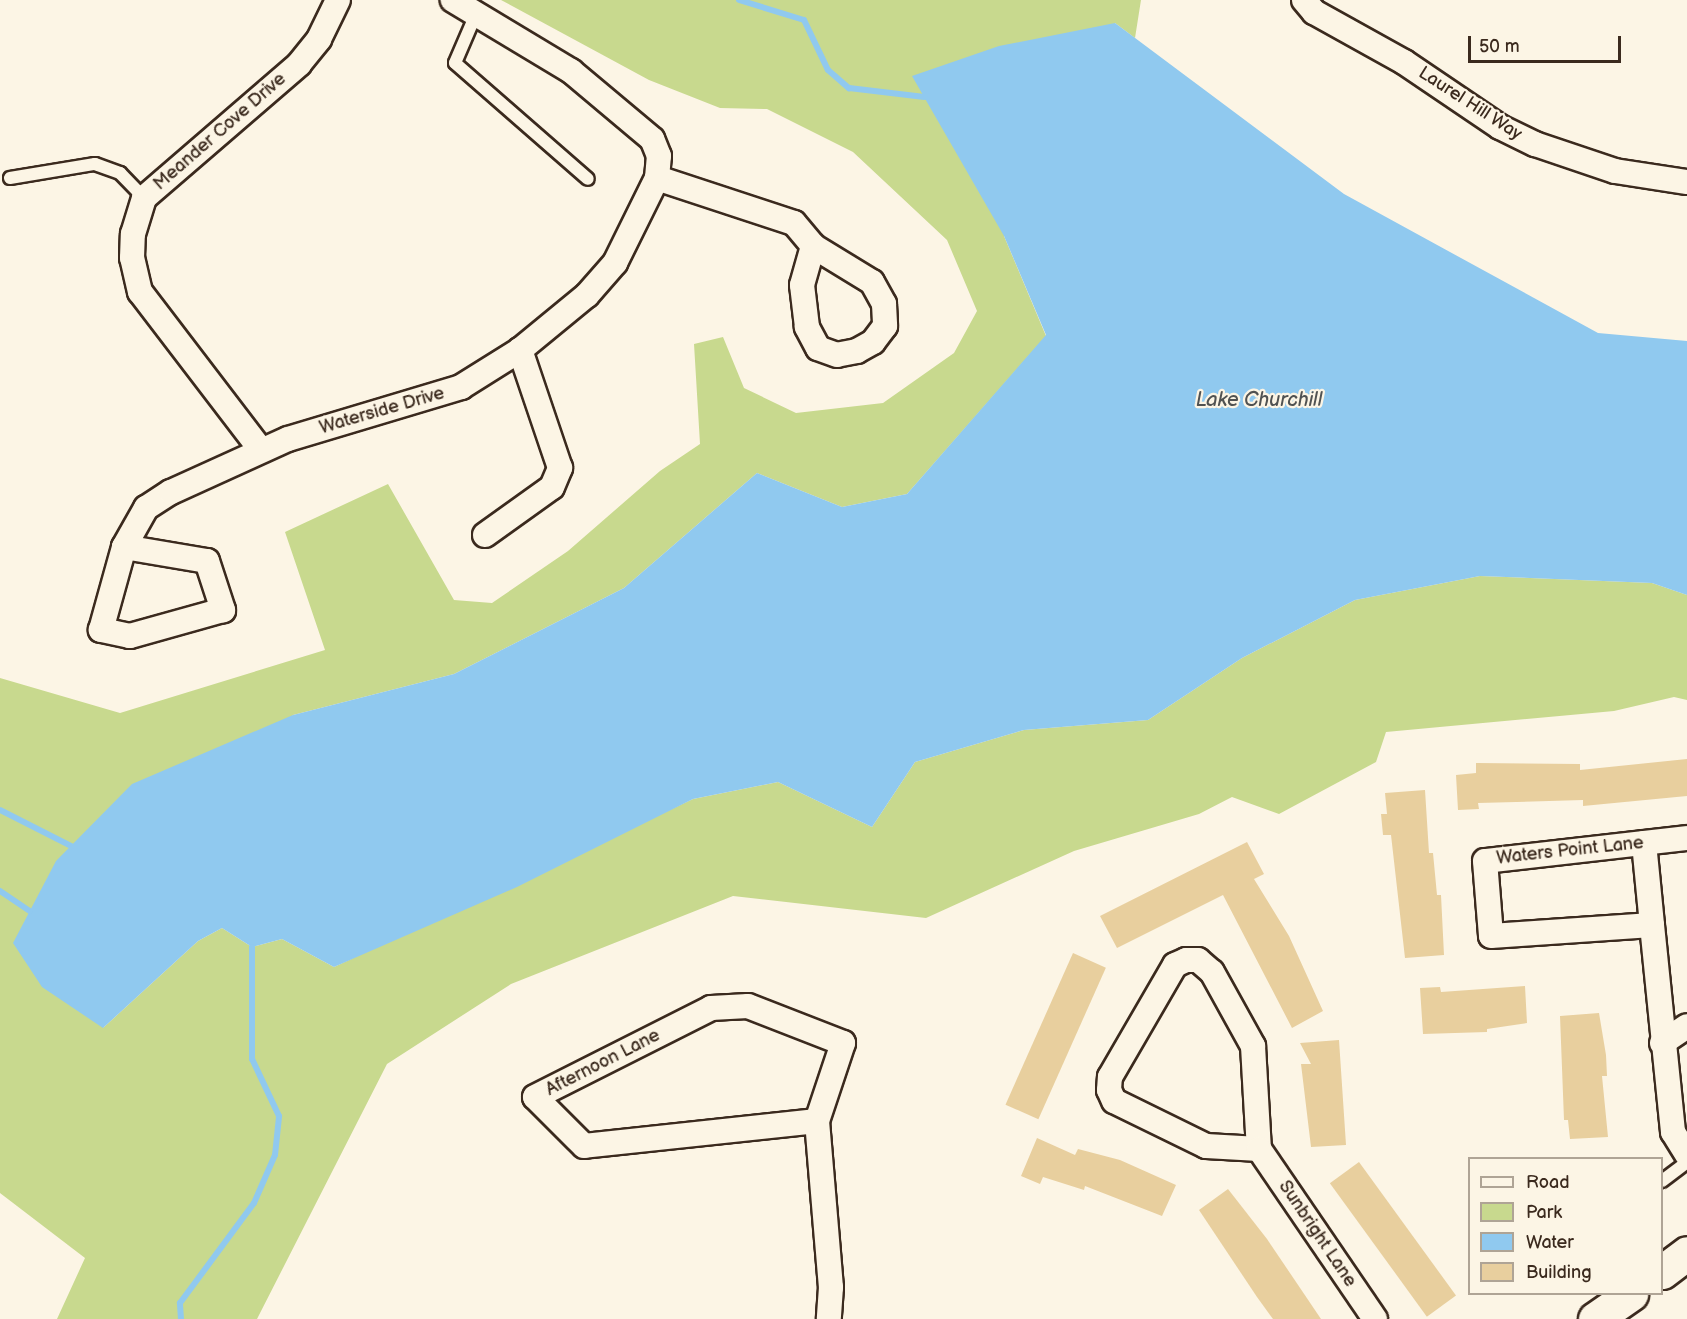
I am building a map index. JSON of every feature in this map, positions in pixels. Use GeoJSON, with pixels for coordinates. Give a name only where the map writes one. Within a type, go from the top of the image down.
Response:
{"type":"FeatureCollection","features":[{"type":"Feature","properties":{"kind":"street","name":"Meander Cove Drive"},"geometry":{"type":"LineString","coordinates":[[261,450],[140,292],[132,258],[144,198],[299,64],[319,39],[338,0]]}},
{"type":"Feature","properties":{"kind":"street"},"geometry":{"type":"LineString","coordinates":[[453,0],[571,71],[636,122],[658,156],[657,178],[794,223],[813,246],[872,282],[884,304],[885,326],[873,342],[857,351],[837,355],[818,348],[807,327],[802,285],[813,246]]}},
{"type":"Feature","properties":{"kind":"street","name":"Laurel Hill Way"},"geometry":{"type":"LineString","coordinates":[[1304,0],[1314,12],[1404,62],[1500,127],[1535,144],[1615,171],[1687,182]]}},
{"type":"Feature","properties":{"kind":"street","name":"Waterside Drive"},"geometry":{"type":"LineString","coordinates":[[124,547],[207,561],[223,609],[130,636],[101,630],[124,547],[146,508],[261,450],[461,387],[520,351],[587,295],[615,263],[657,178]]}},
{"type":"Feature","properties":{"kind":"street"},"geometry":{"type":"LineString","coordinates":[[485,535],[552,487],[560,468],[520,351]]}},
{"type":"Feature","properties":{"kind":"street","name":"Waters Point Lane"},"geometry":{"type":"LineString","coordinates":[[1652,925],[1491,936],[1485,861],[1687,838]]}},
{"type":"Feature","properties":{"kind":"street"},"geometry":{"type":"LineString","coordinates":[[1644,843],[1662,1043],[1673,1132],[1687,1154]]}},
{"type":"Feature","properties":{"kind":"street"},"geometry":{"type":"LineString","coordinates":[[1186,960],[1198,960],[1212,972],[1253,1046],[1259,1149],[1206,1146],[1114,1101],[1109,1090],[1110,1077],[1175,965],[1186,960]]}},
{"type":"Feature","properties":{"kind":"street","name":"Afternoon Lane"},"geometry":{"type":"LineString","coordinates":[[817,1122],[584,1146],[535,1097],[711,1008],[748,1006],[843,1043],[817,1122],[831,1287],[829,1319]]}},
{"type":"Feature","properties":{"kind":"street"},"geometry":{"type":"LineString","coordinates":[[1662,1043],[1687,1026]]}},
{"type":"Feature","properties":{"kind":"street","name":"Sunbright Lane"},"geometry":{"type":"LineString","coordinates":[[1259,1149],[1375,1319]]}},
{"type":"Feature","properties":{"kind":"street"},"geometry":{"type":"LineString","coordinates":[[1663,1271],[1687,1253]]}},
{"type":"Feature","properties":{"kind":"street"},"geometry":{"type":"LineString","coordinates":[[1595,1319],[1627,1295]]}},
{"type":"Feature","properties":{"kind":"lane"},"geometry":{"type":"LineString","coordinates":[[476,14],[455,63],[588,178]]}},
{"type":"Feature","properties":{"kind":"lane"},"geometry":{"type":"LineString","coordinates":[[10,178],[95,164],[120,173],[144,198]]}},
{"type":"Feature","properties":{"kind":"lane"},"geometry":{"type":"LineString","coordinates":[[1663,1180],[1687,1162]]}},
{"type":"Feature","properties":{"kind":"green space"},"geometry":{"type":"Polygon","coordinates":[[[501,0],[1141,0],[1135,38],[1115,23],[1004,236],[1046,336],[907,494],[842,507],[757,473],[624,588],[454,674],[293,715],[103,1028],[198,941],[222,928],[252,947],[282,939],[334,967],[693,799],[778,782],[872,827],[915,762],[1024,730],[1148,720],[1242,658],[1355,600],[1480,576],[1652,583],[1687,595],[1687,700],[1674,697],[1614,711],[1386,732],[1376,762],[1279,814],[1232,797],[1199,814],[1074,851],[926,918],[733,896],[511,984],[387,1064],[257,1319],[57,1319],[85,1258],[0,1193],[0,678],[120,713],[325,650],[285,532],[388,484],[454,600],[492,603],[568,551],[660,471],[700,444],[694,344],[723,337],[744,388],[796,413],[883,403],[954,353],[977,311],[947,240],[853,152],[767,109],[720,108],[649,80],[501,0]]]}},
{"type":"Feature","properties":{"kind":"water","name":"Lake Churchill"},"geometry":{"type":"Polygon","coordinates":[[[1115,23],[1344,194],[1598,333],[1687,341],[1687,595],[1652,583],[1480,576],[1355,600],[1242,658],[1148,720],[1024,730],[915,762],[872,827],[778,782],[693,799],[517,887],[334,967],[282,939],[252,947],[222,928],[198,941],[103,1028],[42,987],[13,943],[56,861],[132,784],[293,715],[454,674],[624,588],[757,473],[842,507],[907,494],[1046,335],[1004,236],[912,76],[999,46],[1115,23]]]}},
{"type":"Feature","properties":{"kind":"building"},"geometry":{"type":"Polygon","coordinates":[[[1687,759],[1687,796],[1583,806],[1583,800],[1478,803],[1479,809],[1458,810],[1456,775],[1476,773],[1476,763],[1580,764],[1580,770],[1687,759]]]}},
{"type":"Feature","properties":{"kind":"building"},"geometry":{"type":"Polygon","coordinates":[[[1425,790],[1429,853],[1433,853],[1437,895],[1441,895],[1444,955],[1405,958],[1391,835],[1383,835],[1381,814],[1387,814],[1385,793],[1425,790]]]}},
{"type":"Feature","properties":{"kind":"building"},"geometry":{"type":"Polygon","coordinates":[[[1247,842],[1264,874],[1254,879],[1289,936],[1323,1011],[1292,1028],[1223,895],[1117,948],[1100,916],[1247,842]]]}},
{"type":"Feature","properties":{"kind":"building"},"geometry":{"type":"Polygon","coordinates":[[[1073,953],[1106,968],[1038,1119],[1005,1105],[1073,953]]]}},
{"type":"Feature","properties":{"kind":"building"},"geometry":{"type":"Polygon","coordinates":[[[1525,986],[1527,1023],[1487,1029],[1487,1032],[1423,1034],[1420,988],[1440,987],[1441,992],[1525,986]]]}},
{"type":"Feature","properties":{"kind":"building"},"geometry":{"type":"Polygon","coordinates":[[[1599,1013],[1606,1055],[1607,1076],[1602,1076],[1608,1137],[1570,1139],[1568,1120],[1564,1120],[1560,1016],[1599,1013]]]}},
{"type":"Feature","properties":{"kind":"building"},"geometry":{"type":"Polygon","coordinates":[[[1339,1040],[1346,1145],[1311,1147],[1301,1064],[1311,1064],[1300,1043],[1339,1040]]]}},
{"type":"Feature","properties":{"kind":"building"},"geometry":{"type":"Polygon","coordinates":[[[1037,1138],[1075,1155],[1078,1149],[1120,1160],[1176,1185],[1162,1216],[1085,1186],[1084,1190],[1043,1177],[1040,1184],[1021,1176],[1037,1138]]]}},
{"type":"Feature","properties":{"kind":"building"},"geometry":{"type":"Polygon","coordinates":[[[1359,1162],[1456,1295],[1427,1317],[1330,1183],[1359,1162]]]}},
{"type":"Feature","properties":{"kind":"building"},"geometry":{"type":"Polygon","coordinates":[[[1228,1189],[1267,1239],[1321,1319],[1273,1319],[1257,1297],[1199,1210],[1228,1189]]]}},
{"type":"Feature","properties":{"kind":"waterway"},"geometry":{"type":"LineString","coordinates":[[739,0],[804,20],[828,70],[849,88],[924,97]]}},
{"type":"Feature","properties":{"kind":"waterway"},"geometry":{"type":"LineString","coordinates":[[0,810],[71,846]]}},
{"type":"Feature","properties":{"kind":"waterway"},"geometry":{"type":"LineString","coordinates":[[0,891],[30,911]]}},
{"type":"Feature","properties":{"kind":"waterway"},"geometry":{"type":"LineString","coordinates":[[181,1319],[180,1303],[254,1203],[275,1155],[279,1116],[252,1059],[252,947]]}}]}
